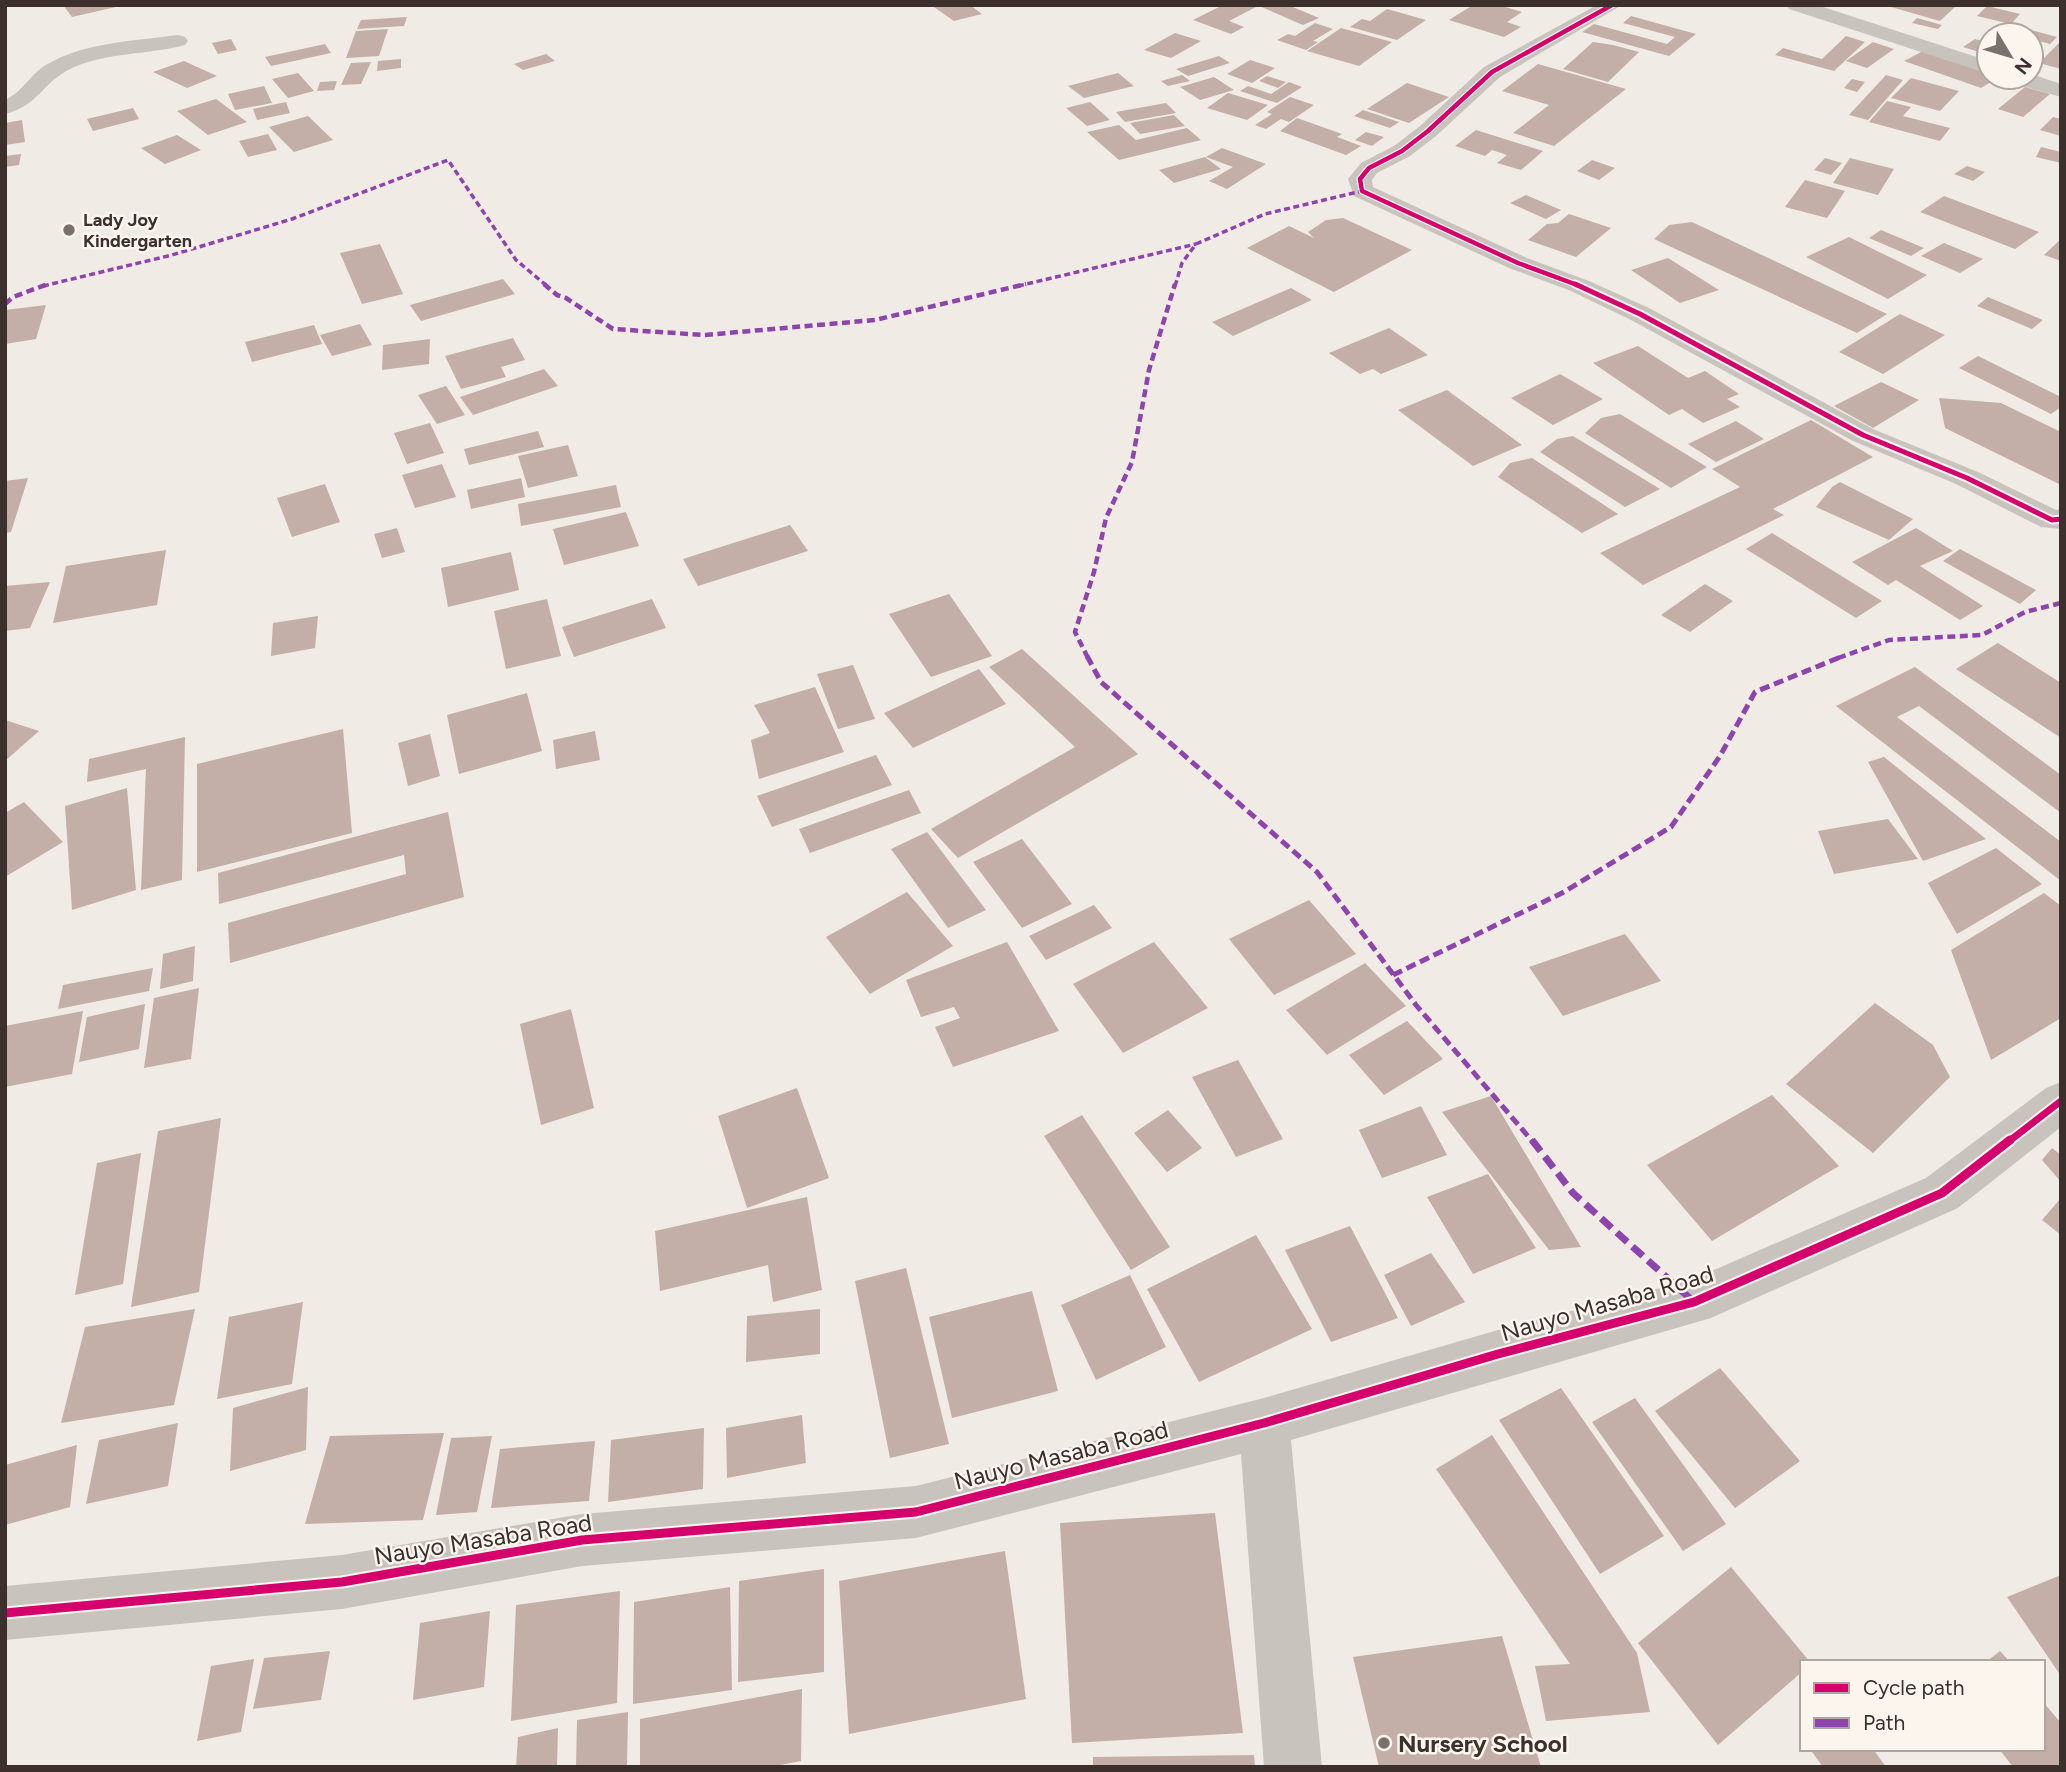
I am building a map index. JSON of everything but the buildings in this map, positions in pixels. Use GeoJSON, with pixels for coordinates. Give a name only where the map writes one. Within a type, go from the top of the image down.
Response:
{"type":"FeatureCollection","features":[{"type":"Feature","properties":{"kind":"street"},"geometry":{"type":"LineString","coordinates":[[1612,5],[1492,72],[1428,131],[1402,150],[1369,168],[1360,179],[1362,191],[1518,263],[1580,286],[1640,314],[1863,435],[1967,478],[2052,520],[2061,519]]}},
{"type":"Feature","properties":{"kind":"street"},"geometry":{"type":"LineString","coordinates":[[1796,5],[1975,63]]}},
{"type":"Feature","properties":{"kind":"street"},"geometry":{"type":"LineString","coordinates":[[5,107],[20,104],[53,69],[91,55],[178,41]]}},
{"type":"Feature","properties":{"kind":"street","name":"Nauyo Masaba Road"},"geometry":{"type":"LineString","coordinates":[[5,1613],[342,1581],[582,1540],[916,1512],[1264,1423],[1498,1354],[1694,1302],[1942,1193],[2061,1101]]}},
{"type":"Feature","properties":{"kind":"street"},"geometry":{"type":"LineString","coordinates":[[1264,1423],[1293,1767]]}},
{"type":"Feature","properties":{"kind":"marked path"},"geometry":{"type":"LineString","coordinates":[[5,304],[13,297],[60,280],[172,255],[292,219],[448,160],[516,260],[557,295],[566,298],[613,329],[705,335],[875,320],[1196,244]]}},
{"type":"Feature","properties":{"kind":"marked path"},"geometry":{"type":"LineString","coordinates":[[1362,191],[1265,214],[1196,244],[1182,263],[1149,370],[1132,462],[1106,518],[1094,572],[1075,632],[1101,682],[1317,872],[1416,1005],[1511,1114],[1573,1193],[1694,1302]]}},
{"type":"Feature","properties":{"kind":"marked path"},"geometry":{"type":"LineString","coordinates":[[1393,975],[1562,893],[1671,827],[1720,756],[1755,692],[1823,663],[1889,640],[1982,635],[2025,612],[2061,603]]}},
{"type":"Feature","properties":{"kind":"cycle path"},"geometry":{"type":"LineString","coordinates":[[1612,5],[1492,72],[1428,131],[1402,151],[1369,168],[1360,179],[1362,191],[1518,263],[1580,286],[1640,314],[1863,435],[1967,478],[2052,520],[2061,519]]}},
{"type":"Feature","properties":{"kind":"cycle path"},"geometry":{"type":"LineString","coordinates":[[5,1613],[342,1582],[582,1540],[916,1512],[1264,1423],[1498,1354],[1694,1302],[1942,1193],[2061,1101]]}},
{"type":"Feature","properties":{"kind":"place","name":"Lady Joy Kindergarten"},"geometry":{"type":"Point","coordinates":[69,230]}},
{"type":"Feature","properties":{"kind":"place","name":"Nursery School"},"geometry":{"type":"Point","coordinates":[1384,1743]}}]}
